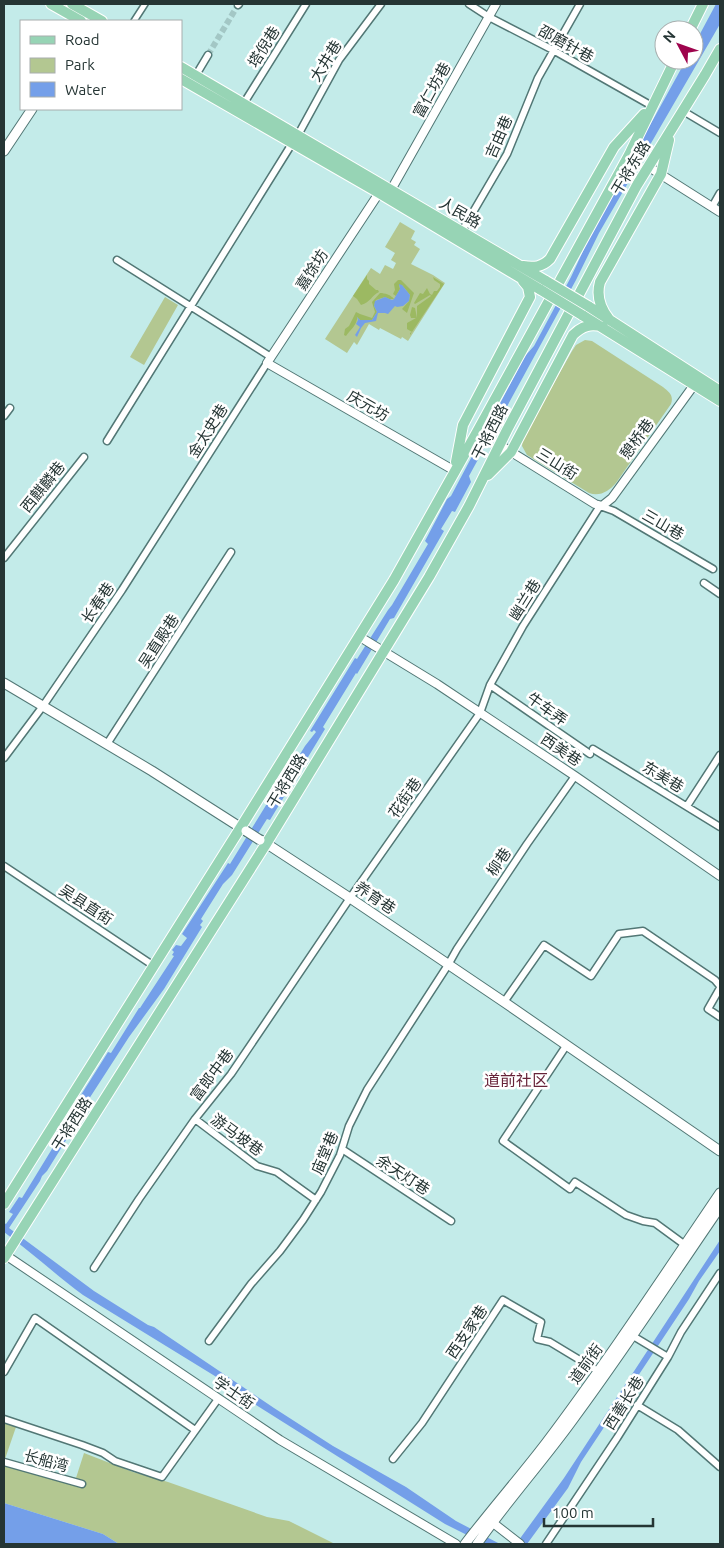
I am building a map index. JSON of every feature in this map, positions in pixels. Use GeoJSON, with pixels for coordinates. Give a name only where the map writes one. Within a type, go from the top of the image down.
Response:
{"type":"FeatureCollection","features":[{"type":"Feature","properties":{"kind":"main road"},"geometry":{"type":"LineString","coordinates":[[51,4],[78,20]]}},
{"type":"Feature","properties":{"kind":"main road"},"geometry":{"type":"LineString","coordinates":[[72,4],[95,20]]}},
{"type":"Feature","properties":{"kind":"main road"},"geometry":{"type":"LineString","coordinates":[[695,20],[702,4]]}},
{"type":"Feature","properties":{"kind":"main road","name":"干将东路"},"geometry":{"type":"LineString","coordinates":[[573,306],[634,191],[720,49]]}},
{"type":"Feature","properties":{"kind":"main road","name":"人民路"},"geometry":{"type":"LineString","coordinates":[[182,68],[244,103],[380,193],[519,276],[544,286],[720,391]]}},
{"type":"Feature","properties":{"kind":"main road","name":"干将东路"},"geometry":{"type":"LineString","coordinates":[[553,294],[629,155],[670,70]]}},
{"type":"Feature","properties":{"kind":"main road","name":"人民路"},"geometry":{"type":"LineString","coordinates":[[182,79],[391,190],[521,266],[544,286]]}},
{"type":"Feature","properties":{"kind":"main road"},"geometry":{"type":"LineString","coordinates":[[521,266],[536,267],[550,259],[614,147],[652,106]]}},
{"type":"Feature","properties":{"kind":"main road"},"geometry":{"type":"LineString","coordinates":[[4,151],[31,110]]}},
{"type":"Feature","properties":{"kind":"main road"},"geometry":{"type":"LineString","coordinates":[[482,481],[511,452],[573,335],[586,326],[606,323],[599,300],[600,282],[661,174],[672,130]]}},
{"type":"Feature","properties":{"kind":"main road"},"geometry":{"type":"LineString","coordinates":[[454,472],[463,425],[530,297],[528,288],[519,276]]}},
{"type":"Feature","properties":{"kind":"main road","name":"干将西路"},"geometry":{"type":"LineString","coordinates":[[4,1203],[154,966],[244,829],[362,638],[553,294]]}},
{"type":"Feature","properties":{"kind":"main road","name":"干将西路"},"geometry":{"type":"LineString","coordinates":[[5,1256],[263,842],[380,649],[444,551],[573,306]]}},
{"type":"Feature","properties":{"kind":"main road","name":"人民路"},"geometry":{"type":"LineString","coordinates":[[606,323],[720,401]]}},
{"type":"Feature","properties":{"kind":"main road"},"geometry":{"type":"LineString","coordinates":[[463,425],[477,432]]}},
{"type":"Feature","properties":{"kind":"main road","name":"养育巷"},"geometry":{"type":"LineString","coordinates":[[4,683],[244,829],[350,898],[720,1151]]}},
{"type":"Feature","properties":{"kind":"main road","name":"道前街"},"geometry":{"type":"LineString","coordinates":[[470,1543],[481,1531],[598,1371],[720,1192]]}},
{"type":"Feature","properties":{"kind":"main road","name":"道前街"},"geometry":{"type":"LineString","coordinates":[[489,1520],[552,1449],[633,1336],[720,1206]]}},
{"type":"Feature","properties":{"kind":"street"},"geometry":{"type":"LineString","coordinates":[[135,20],[145,4]]}},
{"type":"Feature","properties":{"kind":"street","name":"塔倪巷"},"geometry":{"type":"LineString","coordinates":[[244,103],[306,4]]}},
{"type":"Feature","properties":{"kind":"street","name":"大井巷"},"geometry":{"type":"LineString","coordinates":[[107,441],[296,139],[339,60],[381,4]]}},
{"type":"Feature","properties":{"kind":"street","name":"邵磨针巷"},"geometry":{"type":"LineString","coordinates":[[469,4],[489,17],[554,50],[652,106]]}},
{"type":"Feature","properties":{"kind":"street","name":"富仁坊巷"},"geometry":{"type":"LineString","coordinates":[[391,190],[496,4]]}},
{"type":"Feature","properties":{"kind":"street","name":"吉由巷"},"geometry":{"type":"LineString","coordinates":[[462,232],[507,154],[538,78],[580,4]]}},
{"type":"Feature","properties":{"kind":"street"},"geometry":{"type":"LineString","coordinates":[[196,75],[208,55]]}},
{"type":"Feature","properties":{"kind":"street"},"geometry":{"type":"LineString","coordinates":[[684,111],[720,133]]}},
{"type":"Feature","properties":{"kind":"street"},"geometry":{"type":"LineString","coordinates":[[648,167],[720,212]]}},
{"type":"Feature","properties":{"kind":"street","name":"嘉馀坊"},"geometry":{"type":"LineString","coordinates":[[269,360],[380,193]]}},
{"type":"Feature","properties":{"kind":"street"},"geometry":{"type":"LineString","coordinates":[[712,207],[720,193]]}},
{"type":"Feature","properties":{"kind":"street"},"geometry":{"type":"LineString","coordinates":[[117,260],[191,306],[269,360]]}},
{"type":"Feature","properties":{"kind":"street","name":"庆元坊"},"geometry":{"type":"LineString","coordinates":[[269,360],[454,472]]}},
{"type":"Feature","properties":{"kind":"street","name":"金太史巷"},"geometry":{"type":"LineString","coordinates":[[171,513],[269,360]]}},
{"type":"Feature","properties":{"kind":"street","name":"憩桥巷"},"geometry":{"type":"LineString","coordinates":[[600,506],[605,505],[612,498],[694,385]]}},
{"type":"Feature","properties":{"kind":"street"},"geometry":{"type":"LineString","coordinates":[[4,416],[10,408]]}},
{"type":"Feature","properties":{"kind":"street","name":"三山街"},"geometry":{"type":"LineString","coordinates":[[500,445],[600,506]]}},
{"type":"Feature","properties":{"kind":"street","name":"西麒麟巷"},"geometry":{"type":"LineString","coordinates":[[4,558],[84,456]]}},
{"type":"Feature","properties":{"kind":"street","name":"三山巷"},"geometry":{"type":"LineString","coordinates":[[600,506],[614,512],[713,569]]}},
{"type":"Feature","properties":{"kind":"street","name":"幽兰巷"},"geometry":{"type":"LineString","coordinates":[[480,713],[490,685],[523,626],[600,506]]}},
{"type":"Feature","properties":{"kind":"street","name":"长春巷"},"geometry":{"type":"LineString","coordinates":[[4,758],[43,706],[122,590],[171,513]]}},
{"type":"Feature","properties":{"kind":"street","name":"吴直殿巷"},"geometry":{"type":"LineString","coordinates":[[107,744],[232,552]]}},
{"type":"Feature","properties":{"kind":"street"},"geometry":{"type":"LineString","coordinates":[[704,583],[720,594]]}},
{"type":"Feature","properties":{"kind":"street","name":"西美巷"},"geometry":{"type":"LineString","coordinates":[[362,638],[575,776],[720,876]]}},
{"type":"Feature","properties":{"kind":"street","name":"牛车弄"},"geometry":{"type":"LineString","coordinates":[[490,685],[591,751]]}},
{"type":"Feature","properties":{"kind":"street","name":"花街巷"},"geometry":{"type":"LineString","coordinates":[[350,898],[480,713]]}},
{"type":"Feature","properties":{"kind":"street","name":"东美巷"},"geometry":{"type":"LineString","coordinates":[[591,751],[720,827]]}},
{"type":"Feature","properties":{"kind":"street"},"geometry":{"type":"LineString","coordinates":[[687,806],[720,754]]}},
{"type":"Feature","properties":{"kind":"street","name":"柳巷"},"geometry":{"type":"LineString","coordinates":[[448,965],[456,948],[575,776]]}},
{"type":"Feature","properties":{"kind":"street","name":"吴县直街"},"geometry":{"type":"LineString","coordinates":[[4,866],[154,966]]}},
{"type":"Feature","properties":{"kind":"street","name":"富郎中巷"},"geometry":{"type":"LineString","coordinates":[[94,1268],[139,1199],[195,1119],[230,1074],[350,898]]}},
{"type":"Feature","properties":{"kind":"street"},"geometry":{"type":"LineString","coordinates":[[504,1002],[544,946],[591,976],[619,934],[643,931],[715,980],[720,987],[708,1008],[720,1017]]}},
{"type":"Feature","properties":{"kind":"street","name":"庙堂巷"},"geometry":{"type":"LineString","coordinates":[[209,1341],[251,1284],[286,1243],[316,1200],[340,1156],[349,1126],[367,1090],[448,965]]}},
{"type":"Feature","properties":{"kind":"street"},"geometry":{"type":"LineString","coordinates":[[566,1046],[502,1141],[570,1189],[574,1182],[626,1215],[655,1223],[685,1245]]}},
{"type":"Feature","properties":{"kind":"street","name":"游马坡巷"},"geometry":{"type":"LineString","coordinates":[[195,1119],[257,1166],[277,1172],[316,1200]]}},
{"type":"Feature","properties":{"kind":"street","name":"余天灯巷"},"geometry":{"type":"LineString","coordinates":[[342,1149],[451,1221]]}},
{"type":"Feature","properties":{"kind":"street","name":"学士街"},"geometry":{"type":"LineString","coordinates":[[5,1256],[280,1440],[456,1544]]}},
{"type":"Feature","properties":{"kind":"street","name":"西善长巷"},"geometry":{"type":"LineString","coordinates":[[546,1544],[617,1438],[668,1357],[681,1332],[720,1273]]}},
{"type":"Feature","properties":{"kind":"street","name":"西支家巷"},"geometry":{"type":"LineString","coordinates":[[393,1459],[422,1423],[503,1300],[541,1322],[537,1339],[550,1342],[598,1371]]}},
{"type":"Feature","properties":{"kind":"street"},"geometry":{"type":"LineString","coordinates":[[4,1372],[35,1318],[195,1430]]}},
{"type":"Feature","properties":{"kind":"street"},"geometry":{"type":"LineString","coordinates":[[633,1336],[668,1357]]}},
{"type":"Feature","properties":{"kind":"street"},"geometry":{"type":"LineString","coordinates":[[4,1419],[82,1444],[115,1461],[162,1477],[218,1399]]}},
{"type":"Feature","properties":{"kind":"street"},"geometry":{"type":"LineString","coordinates":[[638,1405],[678,1430],[720,1467]]}},
{"type":"Feature","properties":{"kind":"street","name":"长船湾"},"geometry":{"type":"LineString","coordinates":[[4,1462],[82,1484]]}},
{"type":"Feature","properties":{"kind":"street"},"geometry":{"type":"LineString","coordinates":[[489,1520],[520,1544]]}},
{"type":"Feature","properties":{"kind":"green space"},"geometry":{"type":"Polygon","coordinates":[[[400,222],[415,231],[411,239],[416,242],[414,245],[420,249],[411,264],[445,283],[408,341],[380,328],[379,330],[369,324],[357,345],[354,342],[347,353],[325,339],[371,268],[380,274],[385,265],[393,269],[396,263],[391,260],[395,253],[385,247],[400,222]]]}},
{"type":"Feature","properties":{"kind":"green space"},"geometry":{"type":"Polygon","coordinates":[[[367,275],[369,284],[379,292],[361,305],[353,296],[367,275]]]}},
{"type":"Feature","properties":{"kind":"green space"},"geometry":{"type":"Polygon","coordinates":[[[433,277],[444,284],[412,332],[407,329],[407,323],[416,318],[411,318],[412,307],[415,308],[417,318],[417,306],[431,296],[415,304],[420,293],[423,294],[427,288],[432,295],[440,287],[440,284],[433,277]]]}},
{"type":"Feature","properties":{"kind":"green space"},"geometry":{"type":"Polygon","coordinates":[[[401,280],[414,293],[407,313],[402,309],[409,301],[410,295],[402,285],[399,285],[400,289],[396,296],[393,294],[395,290],[394,284],[401,280]]]}},
{"type":"Feature","properties":{"kind":"green space"},"geometry":{"type":"Polygon","coordinates":[[[380,293],[388,294],[394,299],[385,297],[376,300],[374,306],[377,312],[372,320],[360,320],[357,317],[353,327],[346,336],[344,335],[345,329],[349,326],[356,312],[372,318],[375,312],[372,302],[380,293]]]}},
{"type":"Feature","properties":{"kind":"green space"},"geometry":{"type":"Polygon","coordinates":[[[165,297],[178,305],[144,365],[130,357],[165,297]]]}},
{"type":"Feature","properties":{"kind":"green space"},"geometry":{"type":"Polygon","coordinates":[[[585,340],[592,341],[663,387],[672,398],[671,404],[616,483],[601,494],[589,493],[527,455],[522,446],[523,438],[572,351],[576,345],[585,340]]]}},
{"type":"Feature","properties":{"kind":"green space"},"geometry":{"type":"Polygon","coordinates":[[[4,1423],[16,1427],[5,1459],[76,1478],[84,1453],[133,1472],[168,1482],[267,1517],[289,1521],[335,1544],[119,1544],[103,1534],[4,1503],[4,1423]]]}},
{"type":"Feature","properties":{"kind":"water"},"geometry":{"type":"Polygon","coordinates":[[[716,4],[720,4],[720,24],[704,52],[704,26],[716,4]]]}},
{"type":"Feature","properties":{"kind":"water"},"geometry":{"type":"Polygon","coordinates":[[[680,70],[693,70],[599,233],[576,280],[469,476],[471,482],[455,512],[452,511],[441,529],[444,531],[394,618],[390,619],[356,673],[323,727],[325,729],[270,820],[267,819],[232,875],[223,884],[201,919],[203,921],[200,925],[202,927],[164,989],[129,1037],[87,1102],[89,1103],[47,1171],[9,1228],[94,1291],[154,1327],[333,1446],[406,1487],[456,1521],[500,1544],[485,1544],[445,1524],[248,1400],[249,1397],[83,1295],[4,1232],[4,1223],[6,1224],[13,1214],[9,1212],[19,1197],[22,1198],[77,1108],[74,1106],[108,1052],[111,1053],[174,956],[172,955],[174,952],[172,950],[176,945],[181,946],[187,938],[182,934],[228,863],[230,864],[276,789],[278,790],[305,746],[316,732],[314,730],[310,731],[355,658],[357,659],[392,605],[428,544],[425,541],[525,356],[534,346],[571,277],[597,221],[680,70]]]}},
{"type":"Feature","properties":{"kind":"water"},"geometry":{"type":"Polygon","coordinates":[[[399,284],[410,295],[409,301],[403,306],[395,306],[388,314],[378,313],[376,321],[365,323],[357,337],[355,335],[360,327],[356,324],[357,317],[360,320],[372,320],[377,312],[374,306],[375,301],[385,297],[394,299],[400,289],[399,284]]]}},
{"type":"Feature","properties":{"kind":"water"},"geometry":{"type":"Polygon","coordinates":[[[720,1240],[720,1251],[581,1462],[568,1488],[527,1544],[516,1544],[564,1478],[720,1240]]]}},
{"type":"Feature","properties":{"kind":"water"},"geometry":{"type":"Polygon","coordinates":[[[4,1503],[103,1534],[119,1544],[4,1544],[4,1503]]]}},
{"type":"Feature","properties":{"kind":"tunnel"},"geometry":{"type":"LineString","coordinates":[[208,55],[238,5]]}},
{"type":"Feature","properties":{"kind":"district","name":"道前社区"},"geometry":{"type":"Point","coordinates":[516,1080]}}]}
